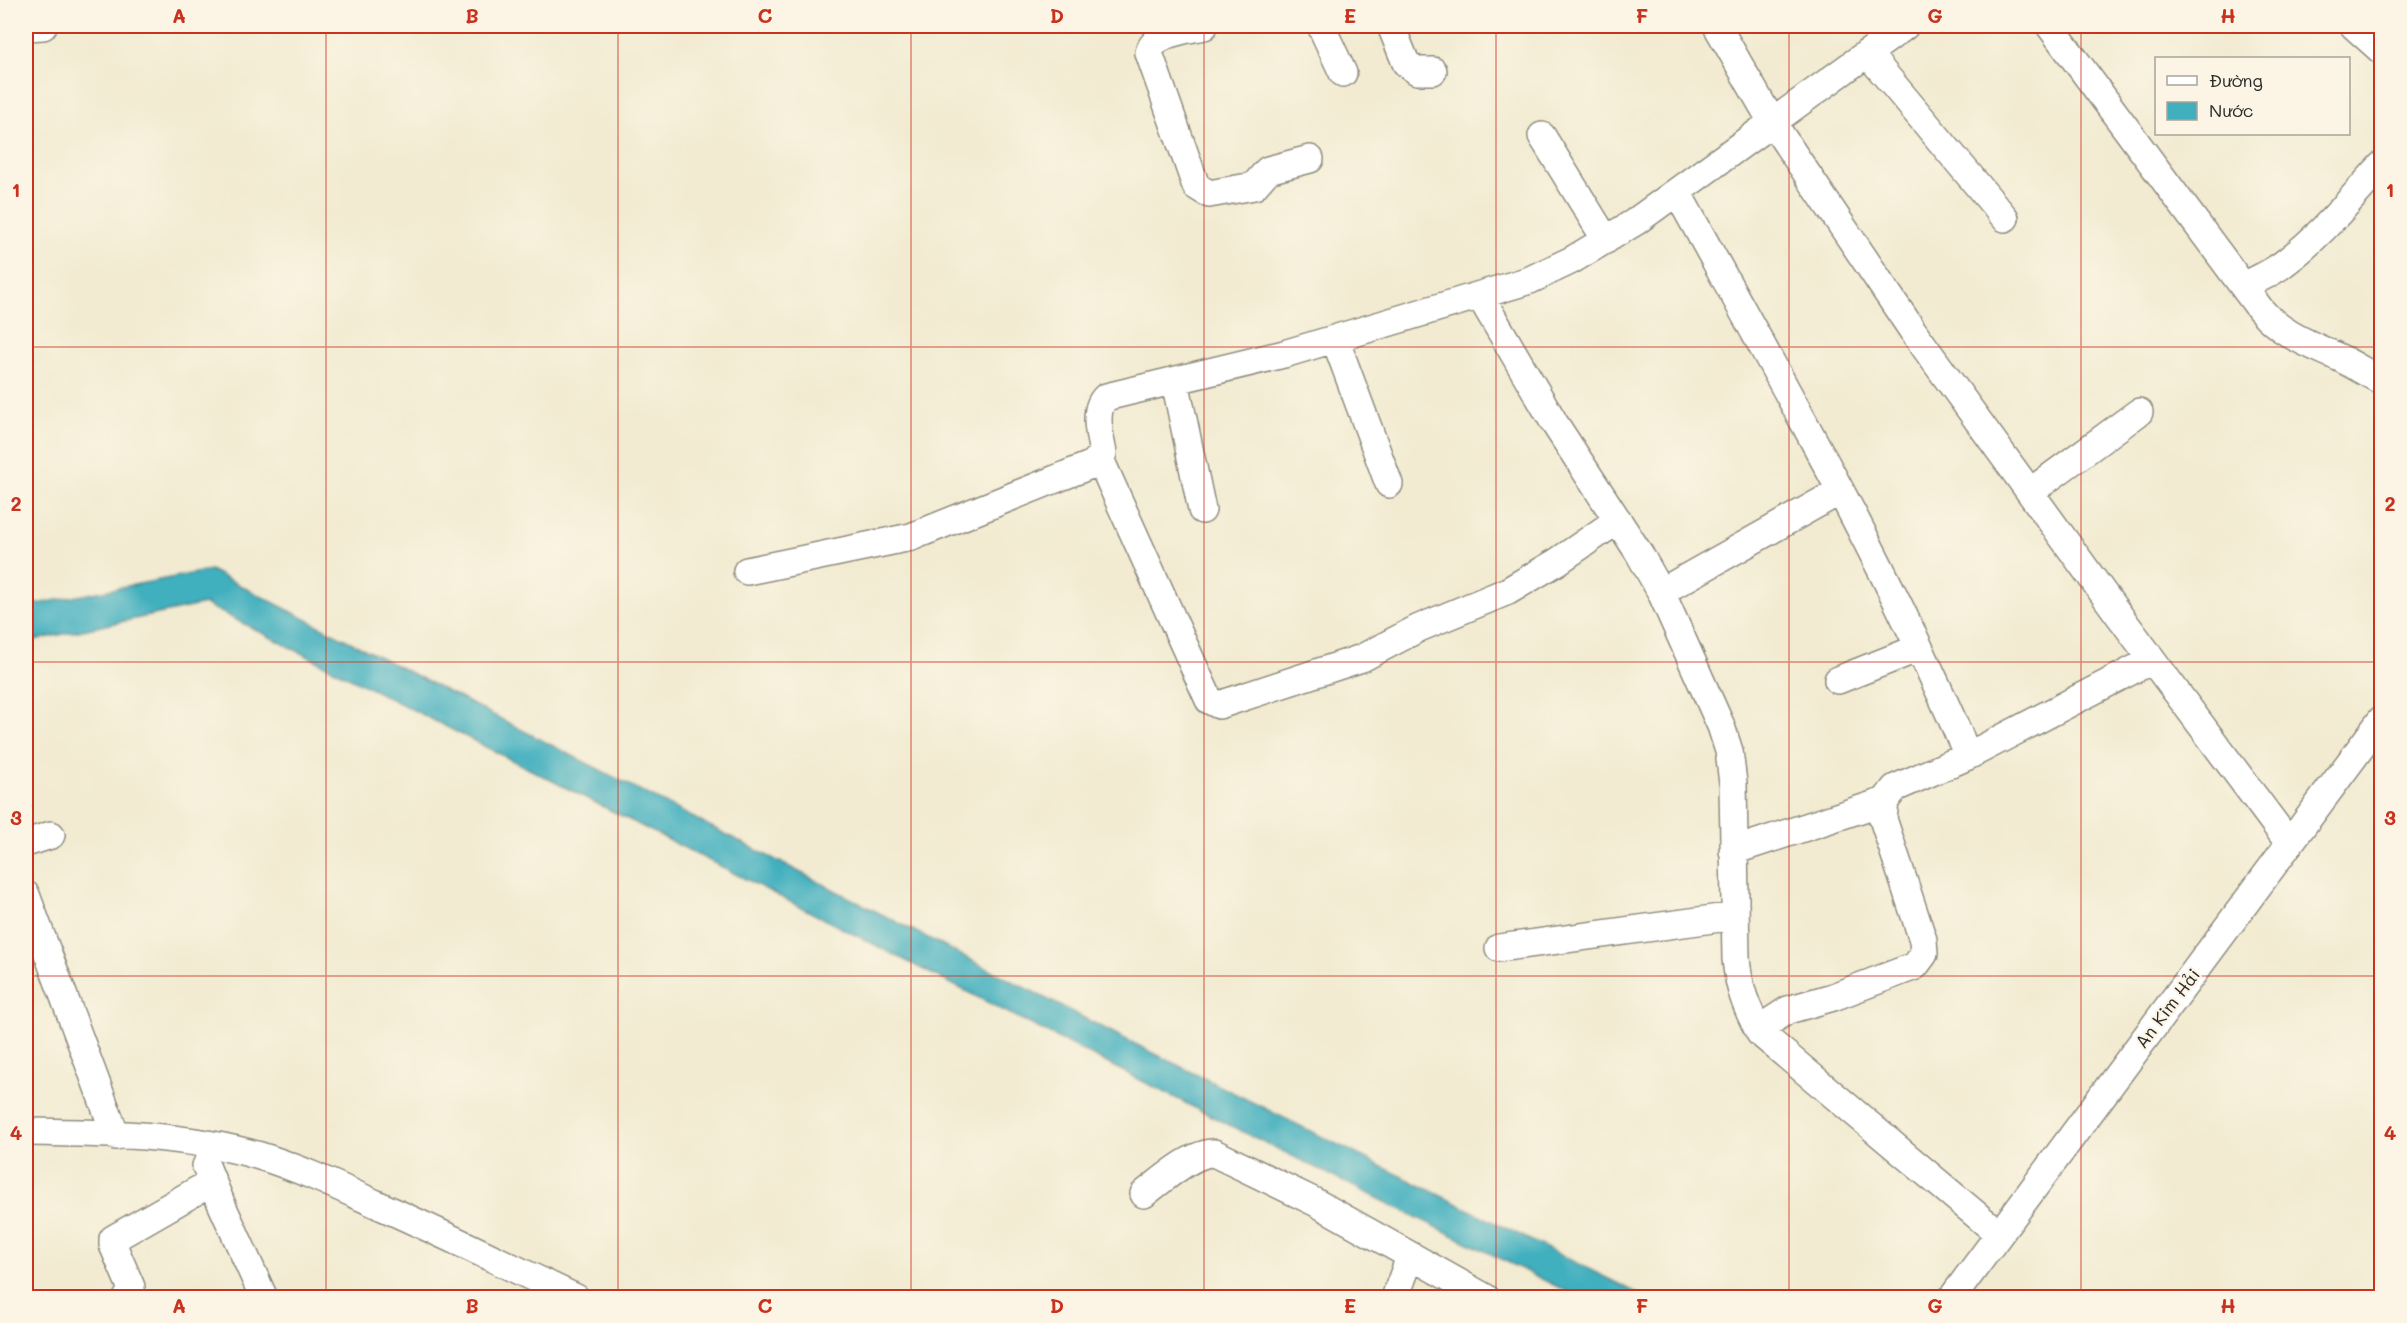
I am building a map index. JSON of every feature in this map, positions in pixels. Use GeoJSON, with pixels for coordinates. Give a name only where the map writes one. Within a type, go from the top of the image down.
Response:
{"type":"FeatureCollection","features":[{"type":"Feature","properties":{"kind":"street"},"geometry":{"type":"LineString","coordinates":[[26,27],[43,26]]}},
{"type":"Feature","properties":{"kind":"street"},"geometry":{"type":"LineString","coordinates":[[1204,26],[1159,38],[1151,45],[1149,53],[1196,186],[1209,194],[1254,186],[1268,170],[1310,159]]}},
{"type":"Feature","properties":{"kind":"street"},"geometry":{"type":"LineString","coordinates":[[1321,26],[1343,73]]}},
{"type":"Feature","properties":{"kind":"street"},"geometry":{"type":"LineString","coordinates":[[1391,26],[1406,63],[1417,71],[1433,71]]}},
{"type":"Feature","properties":{"kind":"street"},"geometry":{"type":"LineString","coordinates":[[1717,26],[1772,122],[1913,331],[2152,660],[2289,843]]}},
{"type":"Feature","properties":{"kind":"street"},"geometry":{"type":"LineString","coordinates":[[747,571],[911,537],[1093,464],[1100,459],[1103,453],[1098,415],[1101,402],[1106,397],[1284,354],[1530,280],[1572,260],[1635,222],[1905,26]]}},
{"type":"Feature","properties":{"kind":"street"},"geometry":{"type":"LineString","coordinates":[[2050,26],[2273,324],[2304,343],[2342,359],[2382,381]]}},
{"type":"Feature","properties":{"kind":"street"},"geometry":{"type":"LineString","coordinates":[[2354,26],[2382,51]]}},
{"type":"Feature","properties":{"kind":"street"},"geometry":{"type":"LineString","coordinates":[[1867,53],[2005,218]]}},
{"type":"Feature","properties":{"kind":"street"},"geometry":{"type":"LineString","coordinates":[[1542,136],[1606,240]]}},
{"type":"Feature","properties":{"kind":"street"},"geometry":{"type":"LineString","coordinates":[[2243,286],[2286,262],[2310,242],[2382,165]]}},
{"type":"Feature","properties":{"kind":"street"},"geometry":{"type":"LineString","coordinates":[[1677,192],[1840,491],[1920,648],[1968,756]]}},
{"type":"Feature","properties":{"kind":"street"},"geometry":{"type":"LineString","coordinates":[[1480,296],[1555,424],[1662,592],[1712,705],[1729,751],[1733,783],[1735,916],[1739,986],[1745,1006],[1760,1033],[1999,1234]]}},
{"type":"Feature","properties":{"kind":"street"},"geometry":{"type":"LineString","coordinates":[[1335,339],[1389,484]]}},
{"type":"Feature","properties":{"kind":"street"},"geometry":{"type":"LineString","coordinates":[[1175,381],[1202,510]]}},
{"type":"Feature","properties":{"kind":"street"},"geometry":{"type":"LineString","coordinates":[[2030,492],[2139,412]]}},
{"type":"Feature","properties":{"kind":"street"},"geometry":{"type":"LineString","coordinates":[[1100,459],[1209,700],[1219,705],[1362,658],[1419,628],[1508,591],[1557,562],[1618,520]]}},
{"type":"Feature","properties":{"kind":"street"},"geometry":{"type":"LineString","coordinates":[[1662,592],[1840,491]]}},
{"type":"Feature","properties":{"kind":"street"},"geometry":{"type":"LineString","coordinates":[[1838,680],[1920,648]]}},
{"type":"Feature","properties":{"kind":"street"},"geometry":{"type":"LineString","coordinates":[[1760,1033],[1768,1023],[1788,1010],[1833,997],[1915,966],[1924,954],[1923,940],[1882,819],[1885,801],[1895,788],[1968,756],[2152,660]]}},
{"type":"Feature","properties":{"kind":"street","name":"An Kim Hải"},"geometry":{"type":"LineString","coordinates":[[1952,1298],[2382,719]]}},
{"type":"Feature","properties":{"kind":"street"},"geometry":{"type":"LineString","coordinates":[[1733,851],[1885,801]]}},
{"type":"Feature","properties":{"kind":"street"},"geometry":{"type":"LineString","coordinates":[[26,895],[116,1136]]}},
{"type":"Feature","properties":{"kind":"street"},"geometry":{"type":"LineString","coordinates":[[1499,948],[1735,916]]}},
{"type":"Feature","properties":{"kind":"street"},"geometry":{"type":"LineString","coordinates":[[26,1132],[197,1142],[260,1156],[343,1189],[576,1298]]}},
{"type":"Feature","properties":{"kind":"street"},"geometry":{"type":"LineString","coordinates":[[197,1142],[212,1182],[264,1298]]}},
{"type":"Feature","properties":{"kind":"street"},"geometry":{"type":"LineString","coordinates":[[1144,1194],[1190,1160],[1207,1152],[1214,1153],[1315,1202],[1486,1298]]}},
{"type":"Feature","properties":{"kind":"street"},"geometry":{"type":"LineString","coordinates":[[127,1298],[131,1293],[131,1287],[113,1245],[114,1239],[212,1182]]}},
{"type":"Feature","properties":{"kind":"street"},"geometry":{"type":"LineString","coordinates":[[1395,1298],[1410,1257]]}},
{"type":"Feature","properties":{"kind":"water"},"geometry":{"type":"Polygon","coordinates":[[[210,570],[1129,1041],[1645,1297],[1578,1297],[1213,1117],[205,604],[26,642],[26,606],[210,570]]]}}]}
